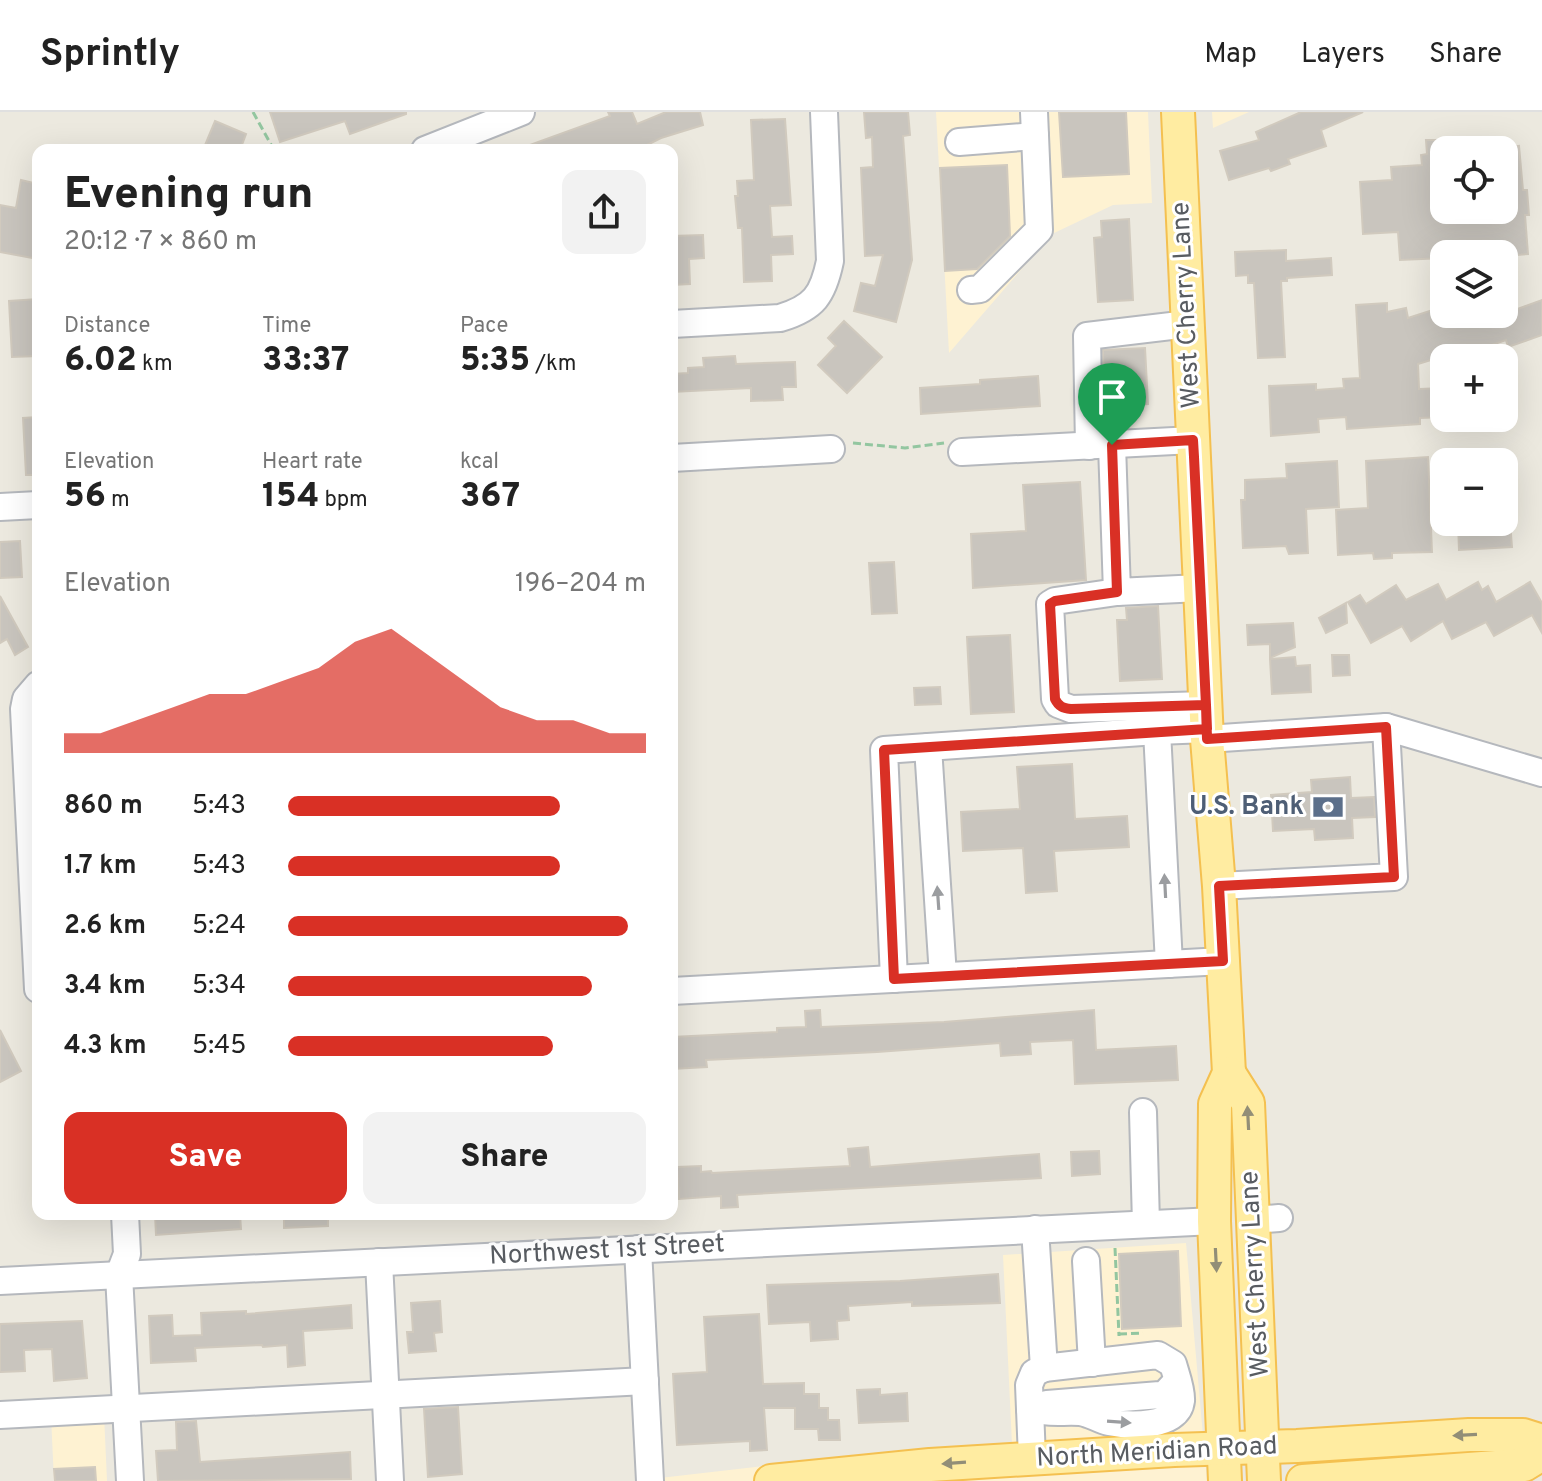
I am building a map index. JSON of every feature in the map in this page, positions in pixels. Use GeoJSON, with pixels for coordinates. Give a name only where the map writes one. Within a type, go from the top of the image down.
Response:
{"type":"FeatureCollection","features":[{"type":"Feature","properties":{"kind":"main road","name":"West Cherry Lane"},"geometry":{"type":"LineString","coordinates":[[1178,112],[1206,724],[1229,1073],[1215,1104],[1214,1221],[1225,1481]]}},
{"type":"Feature","properties":{"kind":"main road","name":"West Cherry Lane"},"geometry":{"type":"LineString","coordinates":[[1229,1073],[1248,1103],[1266,1219],[1264,1481]]}},
{"type":"Feature","properties":{"kind":"main road","name":"North Meridian Road"},"geometry":{"type":"LineString","coordinates":[[771,1481],[1032,1458],[1469,1435],[1523,1435],[1542,1441]]}},
{"type":"Feature","properties":{"kind":"main road","name":"North Meridian Road"},"geometry":{"type":"LineString","coordinates":[[1303,1481],[1412,1477],[1524,1465],[1542,1454]]}},
{"type":"Feature","properties":{"kind":"street"},"geometry":{"type":"LineString","coordinates":[[440,144],[521,112]]}},
{"type":"Feature","properties":{"kind":"street"},"geometry":{"type":"LineString","coordinates":[[678,324],[780,318],[798,313],[813,303],[825,284],[830,261],[824,112]]}},
{"type":"Feature","properties":{"kind":"street"},"geometry":{"type":"LineString","coordinates":[[959,142],[1034,124],[1039,230],[980,289],[971,290]]}},
{"type":"Feature","properties":{"kind":"street"},"geometry":{"type":"LineString","coordinates":[[1117,592],[1087,336],[1188,324]]}},
{"type":"Feature","properties":{"kind":"street"},"geometry":{"type":"LineString","coordinates":[[962,452],[1193,440]]}},
{"type":"Feature","properties":{"kind":"street"},"geometry":{"type":"LineString","coordinates":[[678,458],[831,449]]}},
{"type":"Feature","properties":{"kind":"street"},"geometry":{"type":"LineString","coordinates":[[0,507],[32,505]]}},
{"type":"Feature","properties":{"kind":"street"},"geometry":{"type":"LineString","coordinates":[[1200,588],[1117,592],[1050,604],[1055,699],[1058,704],[1063,708],[1206,724],[1386,727],[1542,773]]}},
{"type":"Feature","properties":{"kind":"street"},"geometry":{"type":"LineString","coordinates":[[32,692],[26,699],[24,709],[32,869]]}},
{"type":"Feature","properties":{"kind":"street"},"geometry":{"type":"LineString","coordinates":[[894,979],[884,750],[1157,731],[1206,724]]}},
{"type":"Feature","properties":{"kind":"street"},"geometry":{"type":"LineString","coordinates":[[1219,886],[1394,877],[1386,727]]}},
{"type":"Feature","properties":{"kind":"street"},"geometry":{"type":"LineString","coordinates":[[1157,731],[1169,964]]}},
{"type":"Feature","properties":{"kind":"street"},"geometry":{"type":"LineString","coordinates":[[928,747],[943,976]]}},
{"type":"Feature","properties":{"kind":"street"},"geometry":{"type":"LineString","coordinates":[[678,991],[1223,961]]}},
{"type":"Feature","properties":{"kind":"street"},"geometry":{"type":"LineString","coordinates":[[1143,1112],[1146,1224]]}},
{"type":"Feature","properties":{"kind":"street"},"geometry":{"type":"LineString","coordinates":[[125,1220],[127,1254],[119,1275],[130,1481]]}},
{"type":"Feature","properties":{"kind":"street","name":"Northwest 1st Street"},"geometry":{"type":"LineString","coordinates":[[0,1281],[1214,1221]]}},
{"type":"Feature","properties":{"kind":"street"},"geometry":{"type":"LineString","coordinates":[[1035,1229],[1044,1368]]}},
{"type":"Feature","properties":{"kind":"street"},"geometry":{"type":"LineString","coordinates":[[638,1249],[650,1481]]}},
{"type":"Feature","properties":{"kind":"street"},"geometry":{"type":"LineString","coordinates":[[1078,1402],[1083,1364],[1086,1261]]}},
{"type":"Feature","properties":{"kind":"street"},"geometry":{"type":"LineString","coordinates":[[379,1262],[390,1481]]}},
{"type":"Feature","properties":{"kind":"street"},"geometry":{"type":"LineString","coordinates":[[1030,1409],[1048,1414],[1082,1412],[1108,1422],[1159,1421],[1167,1419],[1179,1407],[1181,1400],[1173,1364],[1158,1355],[1044,1368],[1034,1373],[1029,1385],[1032,1458]]}},
{"type":"Feature","properties":{"kind":"street"},"geometry":{"type":"LineString","coordinates":[[0,1415],[645,1381]]}},
{"type":"Feature","properties":{"kind":"street"},"geometry":{"type":"LineString","coordinates":[[1030,1409],[1047,1404],[1160,1395],[1165,1394],[1177,1381]]}},
{"type":"Feature","properties":{"kind":"path"},"geometry":{"type":"LineString","coordinates":[[253,112],[271,144]]}},
{"type":"Feature","properties":{"kind":"path"},"geometry":{"type":"LineString","coordinates":[[831,449],[845,443],[905,448],[947,443],[962,452]]}},
{"type":"Feature","properties":{"kind":"path"},"geometry":{"type":"LineString","coordinates":[[1111,1341],[1119,1340],[1115,1240]]}},
{"type":"Feature","properties":{"kind":"shaded area"},"geometry":{"type":"Polygon","coordinates":[[[936,112],[1148,112],[1152,203],[1113,205],[1052,234],[949,353],[936,112]]]}},
{"type":"Feature","properties":{"kind":"shaded area"},"geometry":{"type":"Polygon","coordinates":[[[1212,112],[1249,112],[1213,128],[1212,112]]]}},
{"type":"Feature","properties":{"kind":"shaded area"},"geometry":{"type":"Polygon","coordinates":[[[1186,1243],[1207,1481],[651,1481],[765,1466],[1012,1444],[1003,1255],[1186,1243]]]}},
{"type":"Feature","properties":{"kind":"shaded area"},"geometry":{"type":"Polygon","coordinates":[[[104,1414],[107,1481],[54,1481],[51,1416],[104,1414]]]}},
{"type":"Feature","properties":{"kind":"building"},"geometry":{"type":"Polygon","coordinates":[[[270,112],[406,114],[350,134],[345,121],[280,142],[270,112]]]}},
{"type":"Feature","properties":{"kind":"building"},"geometry":{"type":"Polygon","coordinates":[[[608,112],[632,112],[637,124],[666,112],[700,112],[703,125],[649,144],[532,144],[610,116],[608,112]]]}},
{"type":"Feature","properties":{"kind":"building"},"geometry":{"type":"Polygon","coordinates":[[[864,112],[908,112],[910,135],[903,136],[912,260],[896,322],[854,311],[861,283],[875,286],[883,255],[865,256],[861,168],[873,167],[872,137],[866,138],[864,112]]]}},
{"type":"Feature","properties":{"kind":"building"},"geometry":{"type":"Polygon","coordinates":[[[1059,112],[1126,112],[1129,174],[1063,177],[1059,112]]]}},
{"type":"Feature","properties":{"kind":"building"},"geometry":{"type":"Polygon","coordinates":[[[1301,112],[1363,112],[1321,130],[1326,146],[1288,159],[1290,164],[1271,171],[1269,168],[1229,180],[1220,151],[1259,140],[1256,132],[1301,112]]]}},
{"type":"Feature","properties":{"kind":"building"},"geometry":{"type":"Polygon","coordinates":[[[785,119],[791,205],[770,206],[772,237],[792,236],[793,254],[771,255],[772,281],[744,282],[742,228],[738,228],[735,196],[738,196],[737,181],[754,180],[751,120],[785,119]]]}},
{"type":"Feature","properties":{"kind":"building"},"geometry":{"type":"Polygon","coordinates":[[[215,121],[246,134],[242,144],[205,144],[215,121]]]}},
{"type":"Feature","properties":{"kind":"building"},"geometry":{"type":"Polygon","coordinates":[[[1426,140],[1430,140],[1430,224],[1518,224],[1519,146],[1523,190],[1527,190],[1528,254],[1518,255],[1518,240],[1430,240],[1430,259],[1400,260],[1398,232],[1363,234],[1360,182],[1392,180],[1391,167],[1422,165],[1421,155],[1427,154],[1426,140]]]}},
{"type":"Feature","properties":{"kind":"building"},"geometry":{"type":"Polygon","coordinates":[[[1007,165],[1010,236],[977,269],[945,271],[940,168],[1007,165]]]}},
{"type":"Feature","properties":{"kind":"building"},"geometry":{"type":"Polygon","coordinates":[[[21,180],[32,183],[32,258],[0,252],[0,205],[16,208],[21,180]]]}},
{"type":"Feature","properties":{"kind":"building"},"geometry":{"type":"Polygon","coordinates":[[[1129,219],[1133,300],[1098,302],[1094,238],[1102,237],[1101,221],[1129,219]]]}},
{"type":"Feature","properties":{"kind":"building"},"geometry":{"type":"Polygon","coordinates":[[[703,235],[704,258],[689,259],[690,284],[678,285],[678,236],[703,235]]]}},
{"type":"Feature","properties":{"kind":"building"},"geometry":{"type":"Polygon","coordinates":[[[1286,250],[1286,261],[1331,258],[1332,275],[1281,281],[1285,357],[1258,358],[1254,283],[1248,283],[1248,275],[1236,276],[1235,252],[1286,250]]]}},
{"type":"Feature","properties":{"kind":"building"},"geometry":{"type":"Polygon","coordinates":[[[32,299],[32,356],[12,357],[9,301],[32,299]]]}},
{"type":"Feature","properties":{"kind":"building"},"geometry":{"type":"Polygon","coordinates":[[[1542,300],[1542,335],[1516,344],[1507,344],[1506,340],[1494,344],[1430,344],[1430,360],[1418,364],[1419,389],[1430,389],[1430,418],[1420,418],[1420,424],[1347,429],[1346,417],[1318,419],[1319,432],[1271,436],[1269,386],[1316,384],[1316,390],[1344,388],[1343,379],[1360,378],[1356,305],[1387,303],[1387,312],[1406,308],[1408,318],[1430,311],[1430,328],[1518,328],[1518,309],[1542,300]]]}},
{"type":"Feature","properties":{"kind":"building"},"geometry":{"type":"Polygon","coordinates":[[[844,321],[882,357],[847,393],[818,365],[836,346],[828,338],[844,321]]]}},
{"type":"Feature","properties":{"kind":"building"},"geometry":{"type":"Polygon","coordinates":[[[1145,348],[1148,404],[1121,406],[1120,396],[1104,397],[1103,350],[1145,348]]]}},
{"type":"Feature","properties":{"kind":"building"},"geometry":{"type":"Polygon","coordinates":[[[735,356],[736,364],[795,362],[796,387],[782,387],[783,400],[751,401],[751,388],[678,392],[678,374],[688,373],[688,368],[704,367],[703,358],[735,356]]]}},
{"type":"Feature","properties":{"kind":"building"},"geometry":{"type":"Polygon","coordinates":[[[1038,376],[1040,406],[921,414],[920,388],[1038,376]]]}},
{"type":"Feature","properties":{"kind":"building"},"geometry":{"type":"Polygon","coordinates":[[[32,417],[32,475],[26,475],[23,418],[32,417]]]}},
{"type":"Feature","properties":{"kind":"building"},"geometry":{"type":"Polygon","coordinates":[[[1428,457],[1432,552],[1392,553],[1392,558],[1374,559],[1373,553],[1338,555],[1336,510],[1368,508],[1366,461],[1428,457]]]}},
{"type":"Feature","properties":{"kind":"building"},"geometry":{"type":"Polygon","coordinates":[[[1337,461],[1339,507],[1306,509],[1308,553],[1289,554],[1286,546],[1243,548],[1241,500],[1245,500],[1245,480],[1287,478],[1286,464],[1337,461]]]}},
{"type":"Feature","properties":{"kind":"building"},"geometry":{"type":"Polygon","coordinates":[[[1080,482],[1086,580],[973,588],[971,534],[1026,531],[1023,485],[1080,482]]]}},
{"type":"Feature","properties":{"kind":"building"},"geometry":{"type":"Polygon","coordinates":[[[1458,536],[1511,536],[1512,547],[1459,550],[1458,536]]]}},
{"type":"Feature","properties":{"kind":"building"},"geometry":{"type":"Polygon","coordinates":[[[20,541],[22,577],[0,578],[0,542],[20,541]]]}},
{"type":"Feature","properties":{"kind":"building"},"geometry":{"type":"Polygon","coordinates":[[[894,562],[897,613],[872,614],[869,563],[894,562]]]}},
{"type":"Feature","properties":{"kind":"building"},"geometry":{"type":"Polygon","coordinates":[[[1478,582],[1482,590],[1488,586],[1496,602],[1530,582],[1542,603],[1542,633],[1532,615],[1494,636],[1486,622],[1452,639],[1443,621],[1411,641],[1402,626],[1371,643],[1348,602],[1360,595],[1366,604],[1396,585],[1406,600],[1438,584],[1446,600],[1478,582]]]}},
{"type":"Feature","properties":{"kind":"building"},"geometry":{"type":"Polygon","coordinates":[[[0,596],[28,647],[15,655],[7,639],[0,643],[0,596]]]}},
{"type":"Feature","properties":{"kind":"building"},"geometry":{"type":"Polygon","coordinates":[[[1346,603],[1347,623],[1326,633],[1319,618],[1346,603]]]}},
{"type":"Feature","properties":{"kind":"building"},"geometry":{"type":"Polygon","coordinates":[[[1158,606],[1162,679],[1120,681],[1117,620],[1127,620],[1126,608],[1158,606]]]}},
{"type":"Feature","properties":{"kind":"building"},"geometry":{"type":"Polygon","coordinates":[[[1293,623],[1295,647],[1270,658],[1270,644],[1248,645],[1247,625],[1293,623]]]}},
{"type":"Feature","properties":{"kind":"building"},"geometry":{"type":"Polygon","coordinates":[[[1010,635],[1014,712],[971,714],[967,637],[1010,635]]]}},
{"type":"Feature","properties":{"kind":"building"},"geometry":{"type":"Polygon","coordinates":[[[1332,655],[1349,655],[1350,675],[1333,676],[1332,655]]]}},
{"type":"Feature","properties":{"kind":"building"},"geometry":{"type":"Polygon","coordinates":[[[1295,657],[1296,666],[1310,665],[1311,692],[1272,694],[1270,659],[1295,657]]]}},
{"type":"Feature","properties":{"kind":"building"},"geometry":{"type":"Polygon","coordinates":[[[940,687],[941,704],[915,705],[914,688],[940,687]]]}},
{"type":"Feature","properties":{"kind":"building"},"geometry":{"type":"Polygon","coordinates":[[[1072,764],[1075,819],[1127,816],[1129,847],[1054,851],[1057,891],[1026,893],[1023,848],[963,851],[961,812],[1020,809],[1017,767],[1072,764]]]}},
{"type":"Feature","properties":{"kind":"building","name":"U.S. Bank"},"geometry":{"type":"Polygon","coordinates":[[[1350,777],[1351,798],[1374,797],[1375,817],[1352,818],[1353,838],[1315,840],[1314,829],[1273,831],[1271,795],[1312,792],[1311,780],[1350,777]]]}},
{"type":"Feature","properties":{"kind":"building"},"geometry":{"type":"Polygon","coordinates":[[[820,1010],[821,1027],[944,1022],[1094,1010],[1096,1050],[1176,1046],[1178,1080],[1075,1084],[1073,1040],[1030,1042],[1031,1054],[1001,1056],[1000,1043],[706,1060],[707,1067],[678,1069],[678,1037],[777,1032],[777,1028],[806,1027],[805,1011],[820,1010]]]}},
{"type":"Feature","properties":{"kind":"building"},"geometry":{"type":"Polygon","coordinates":[[[0,1030],[21,1071],[0,1082],[0,1030]]]}},
{"type":"Feature","properties":{"kind":"building"},"geometry":{"type":"Polygon","coordinates":[[[868,1147],[870,1167],[1039,1154],[1041,1178],[737,1195],[738,1207],[721,1208],[721,1196],[679,1199],[678,1167],[701,1166],[701,1172],[712,1173],[850,1166],[848,1149],[868,1147]]]}},
{"type":"Feature","properties":{"kind":"building"},"geometry":{"type":"Polygon","coordinates":[[[1099,1151],[1100,1174],[1072,1176],[1071,1152],[1099,1151]]]}},
{"type":"Feature","properties":{"kind":"building"},"geometry":{"type":"Polygon","coordinates":[[[155,1220],[240,1220],[241,1229],[156,1235],[155,1220]]]}},
{"type":"Feature","properties":{"kind":"building"},"geometry":{"type":"Polygon","coordinates":[[[284,1220],[328,1220],[328,1226],[284,1228],[284,1220]]]}},
{"type":"Feature","properties":{"kind":"building"},"geometry":{"type":"Polygon","coordinates":[[[1178,1251],[1181,1326],[1122,1329],[1119,1254],[1178,1251]]]}},
{"type":"Feature","properties":{"kind":"building"},"geometry":{"type":"Polygon","coordinates":[[[998,1274],[1000,1303],[912,1306],[912,1302],[848,1306],[849,1320],[837,1321],[838,1339],[811,1341],[810,1322],[769,1324],[767,1285],[998,1274]]]}},
{"type":"Feature","properties":{"kind":"building"},"geometry":{"type":"Polygon","coordinates":[[[440,1301],[442,1332],[434,1333],[436,1351],[409,1353],[407,1332],[413,1332],[411,1303],[440,1301]]]}},
{"type":"Feature","properties":{"kind":"building"},"geometry":{"type":"Polygon","coordinates":[[[351,1305],[352,1328],[303,1331],[305,1365],[288,1367],[287,1345],[195,1348],[196,1361],[151,1363],[149,1316],[172,1315],[173,1336],[202,1335],[201,1313],[246,1311],[246,1314],[351,1305]]]}},
{"type":"Feature","properties":{"kind":"building"},"geometry":{"type":"Polygon","coordinates":[[[759,1314],[763,1384],[804,1383],[804,1394],[819,1394],[819,1408],[828,1408],[828,1420],[839,1420],[840,1440],[819,1440],[818,1429],[795,1429],[795,1408],[764,1408],[767,1450],[750,1451],[750,1441],[677,1445],[673,1374],[707,1372],[704,1317],[759,1314]]]}},
{"type":"Feature","properties":{"kind":"building"},"geometry":{"type":"Polygon","coordinates":[[[82,1321],[87,1378],[54,1381],[52,1349],[24,1350],[25,1371],[0,1372],[0,1324],[82,1321]]]}},
{"type":"Feature","properties":{"kind":"building"},"geometry":{"type":"Polygon","coordinates":[[[880,1389],[880,1395],[907,1393],[908,1421],[859,1423],[857,1390],[880,1389]]]}},
{"type":"Feature","properties":{"kind":"building"},"geometry":{"type":"Polygon","coordinates":[[[458,1407],[462,1474],[428,1477],[424,1409],[458,1407]]]}},
{"type":"Feature","properties":{"kind":"building"},"geometry":{"type":"Polygon","coordinates":[[[196,1421],[200,1462],[350,1452],[351,1479],[158,1481],[156,1451],[177,1450],[176,1422],[196,1421]]]}},
{"type":"Feature","properties":{"kind":"building"},"geometry":{"type":"Polygon","coordinates":[[[95,1467],[96,1481],[55,1481],[54,1469],[95,1467]]]}},
{"type":"Feature","properties":{"kind":"place","name":"U.S. Bank"},"geometry":{"type":"Point","coordinates":[1328,807]}},
{"type":"Feature","properties":{"kind":"route"},"geometry":{"type":"LineString","coordinates":[[1112,445],[1117,592],[1050,604],[1055,699],[1058,704],[1071,709],[1206,705],[1207,739],[1386,727],[1394,877],[1219,886],[1223,961],[894,979],[884,750],[1157,731],[1207,729],[1206,705],[1194,457],[1193,440],[1112,445]]}}]}
